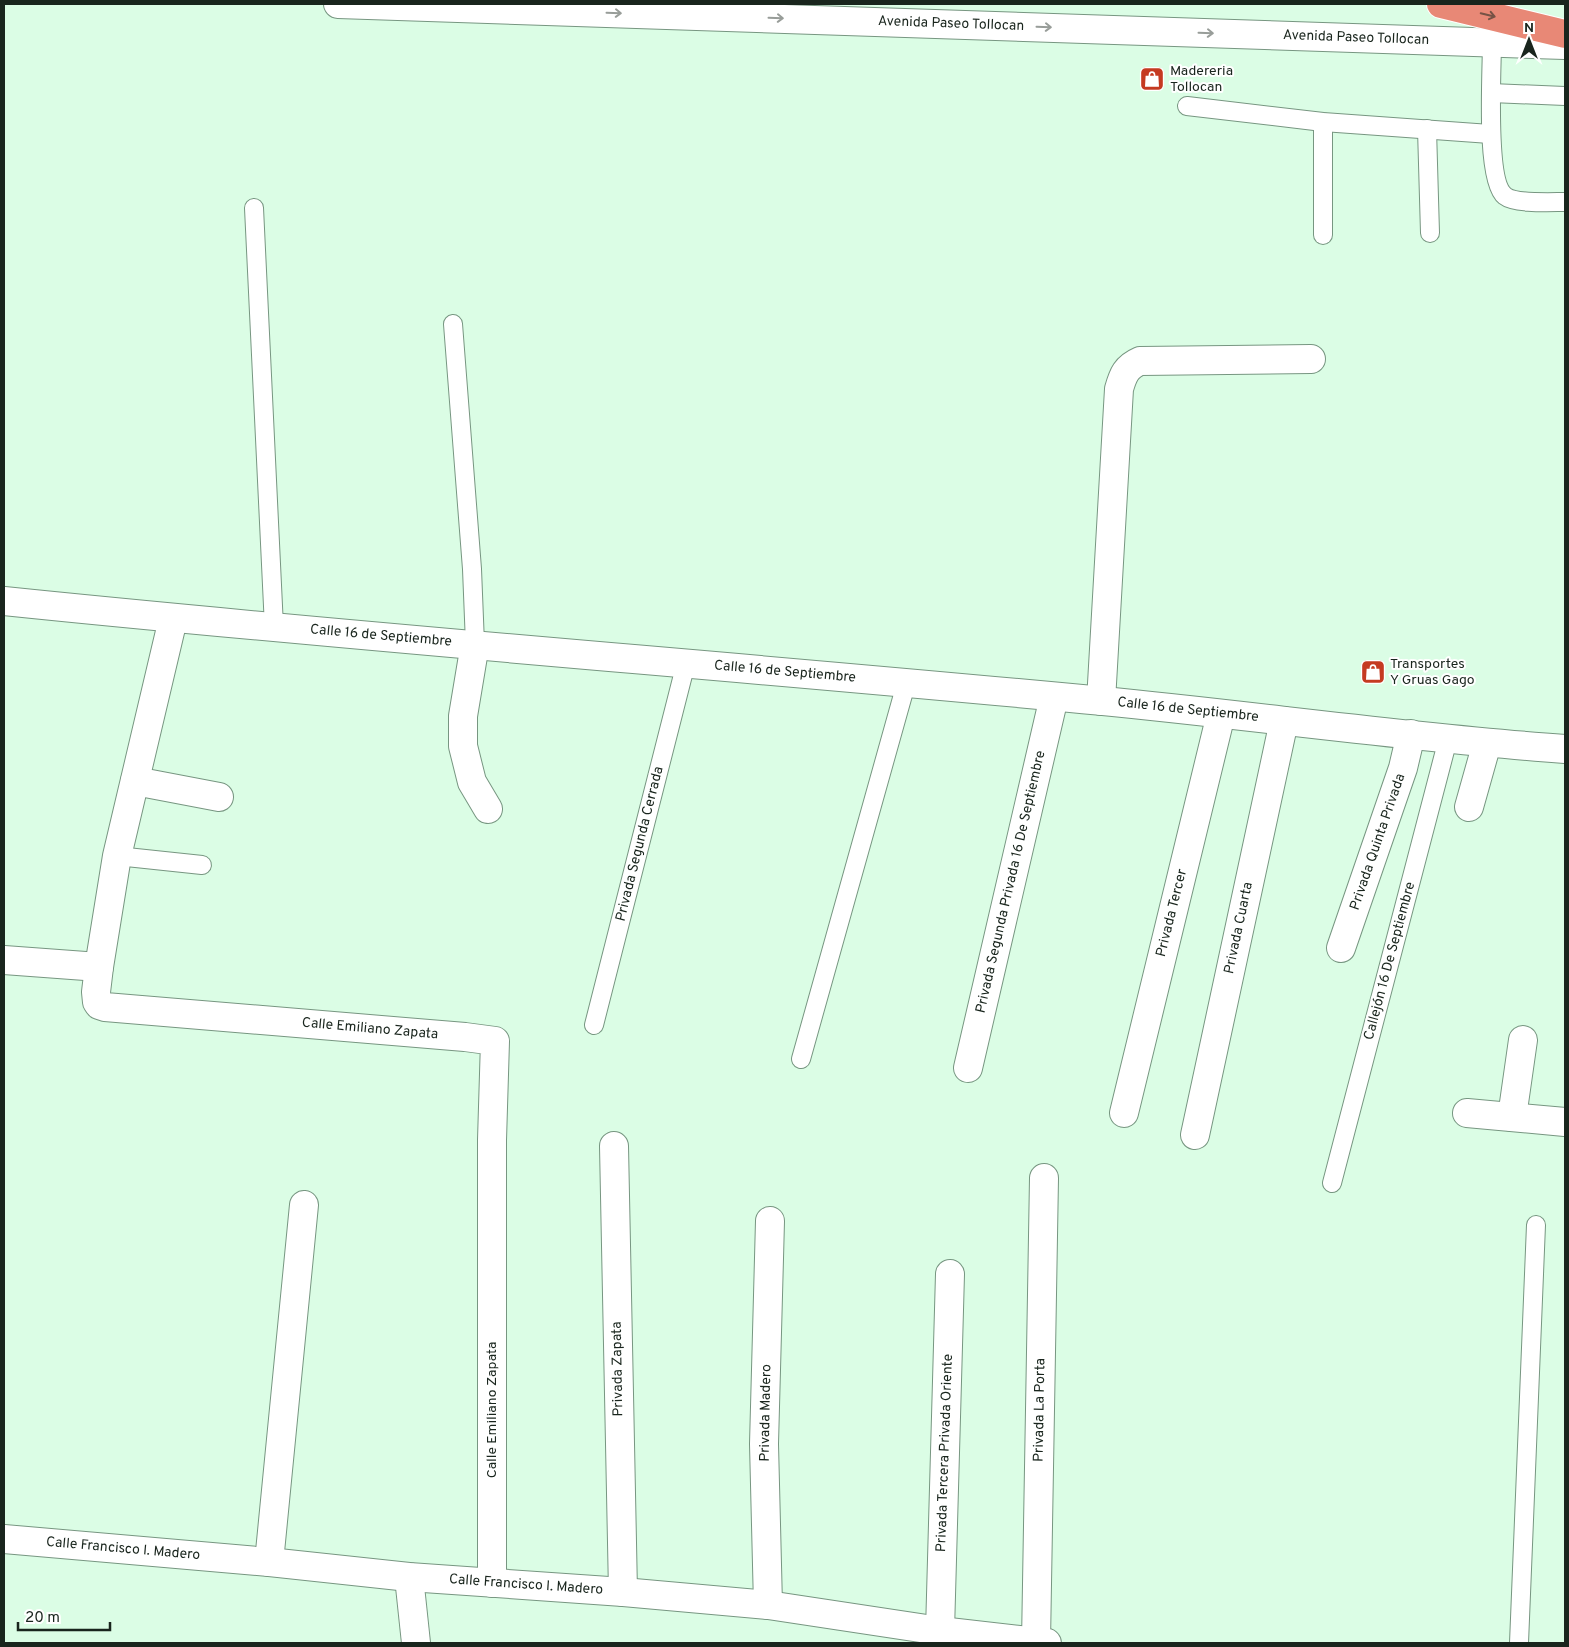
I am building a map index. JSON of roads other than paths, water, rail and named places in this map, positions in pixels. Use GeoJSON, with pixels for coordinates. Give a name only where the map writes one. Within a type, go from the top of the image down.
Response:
{"type":"FeatureCollection","features":[{"type":"Feature","properties":{"kind":"highway"},"geometry":{"type":"LineString","coordinates":[[1441,4],[1565,34]]}},
{"type":"Feature","properties":{"kind":"street","name":"Avenida Paseo Tollocan"},"geometry":{"type":"LineString","coordinates":[[338,4],[1565,45]]}},
{"type":"Feature","properties":{"kind":"street"},"geometry":{"type":"LineString","coordinates":[[1101,701],[1119,389],[1123,374],[1131,365],[1140,361],[1310,358]]}},
{"type":"Feature","properties":{"kind":"street","name":"Calle 16 de Septiembre"},"geometry":{"type":"LineString","coordinates":[[4,600],[173,618],[1101,701],[1448,739],[1565,749]]}},
{"type":"Feature","properties":{"kind":"street","name":"Calle Emiliano Zapata"},"geometry":{"type":"LineString","coordinates":[[173,618],[117,856],[99,968],[96,992],[98,1002],[101,1006],[465,1037],[495,1042],[492,1140],[492,1583]]}},
{"type":"Feature","properties":{"kind":"street"},"geometry":{"type":"LineString","coordinates":[[475,644],[463,716],[463,746],[472,782],[488,809]]}},
{"type":"Feature","properties":{"kind":"street","name":"Privada Segunda Privada 16 De Septiembre"},"geometry":{"type":"LineString","coordinates":[[968,1068],[1054,697]]}},
{"type":"Feature","properties":{"kind":"street","name":"Privada Tercer"},"geometry":{"type":"LineString","coordinates":[[1124,1113],[1221,714]]}},
{"type":"Feature","properties":{"kind":"street","name":"Privada Cuarta"},"geometry":{"type":"LineString","coordinates":[[1195,1135],[1284,721]]}},
{"type":"Feature","properties":{"kind":"street","name":"Privada Quinta Privada"},"geometry":{"type":"LineString","coordinates":[[1341,948],[1403,768],[1410,734]]}},
{"type":"Feature","properties":{"kind":"street"},"geometry":{"type":"LineString","coordinates":[[1469,807],[1487,743]]}},
{"type":"Feature","properties":{"kind":"street"},"geometry":{"type":"LineString","coordinates":[[135,782],[219,797]]}},
{"type":"Feature","properties":{"kind":"street"},"geometry":{"type":"LineString","coordinates":[[4,960],[99,968]]}},
{"type":"Feature","properties":{"kind":"street"},"geometry":{"type":"LineString","coordinates":[[1512,1117],[1523,1040]]}},
{"type":"Feature","properties":{"kind":"street"},"geometry":{"type":"LineString","coordinates":[[1467,1113],[1565,1122]]}},
{"type":"Feature","properties":{"kind":"street","name":"Privada Zapata"},"geometry":{"type":"LineString","coordinates":[[614,1146],[622,1592]]}},
{"type":"Feature","properties":{"kind":"street","name":"Privada La Porta"},"geometry":{"type":"LineString","coordinates":[[1042,1643],[1044,1178]]}},
{"type":"Feature","properties":{"kind":"street"},"geometry":{"type":"LineString","coordinates":[[269,1562],[304,1205]]}},
{"type":"Feature","properties":{"kind":"street","name":"Privada Madero"},"geometry":{"type":"LineString","coordinates":[[768,1605],[764,1444],[770,1221]]}},
{"type":"Feature","properties":{"kind":"street","name":"Privada Tercera Privada Oriente"},"geometry":{"type":"LineString","coordinates":[[940,1631],[950,1274]]}},
{"type":"Feature","properties":{"kind":"street","name":"Calle Francisco I. Madero"},"geometry":{"type":"LineString","coordinates":[[4,1540],[269,1562],[409,1578],[622,1592],[768,1605],[940,1631],[1042,1643]]}},
{"type":"Feature","properties":{"kind":"street"},"geometry":{"type":"LineString","coordinates":[[409,1578],[416,1643]]}},
{"type":"Feature","properties":{"kind":"lane"},"geometry":{"type":"LineString","coordinates":[[1492,42],[1490,134],[1498,186],[1504,196],[1513,200],[1565,202]]}},
{"type":"Feature","properties":{"kind":"lane"},"geometry":{"type":"LineString","coordinates":[[1491,93],[1565,96]]}},
{"type":"Feature","properties":{"kind":"lane"},"geometry":{"type":"LineString","coordinates":[[1187,106],[1323,122],[1490,134]]}},
{"type":"Feature","properties":{"kind":"lane"},"geometry":{"type":"LineString","coordinates":[[1323,122],[1323,235]]}},
{"type":"Feature","properties":{"kind":"lane"},"geometry":{"type":"LineString","coordinates":[[1427,129],[1430,233]]}},
{"type":"Feature","properties":{"kind":"lane"},"geometry":{"type":"LineString","coordinates":[[254,208],[274,627]]}},
{"type":"Feature","properties":{"kind":"lane"},"geometry":{"type":"LineString","coordinates":[[453,324],[472,569],[475,644]]}},
{"type":"Feature","properties":{"kind":"lane","name":"Privada Segunda Cerrada"},"geometry":{"type":"LineString","coordinates":[[594,1024],[686,663]]}},
{"type":"Feature","properties":{"kind":"lane"},"geometry":{"type":"LineString","coordinates":[[801,1059],[906,684]]}},
{"type":"Feature","properties":{"kind":"lane","name":"Callejón 16 De Septiembre"},"geometry":{"type":"LineString","coordinates":[[1332,1183],[1448,739]]}},
{"type":"Feature","properties":{"kind":"lane"},"geometry":{"type":"LineString","coordinates":[[117,856],[202,865]]}},
{"type":"Feature","properties":{"kind":"lane"},"geometry":{"type":"LineString","coordinates":[[1519,1643],[1536,1225]]}},
{"type":"Feature","properties":{"kind":"place","name":"Madereria Tollocan"},"geometry":{"type":"Point","coordinates":[1152,79]}},
{"type":"Feature","properties":{"kind":"place","name":"Transportes Y Gruas Gago"},"geometry":{"type":"Point","coordinates":[1373,672]}}]}
